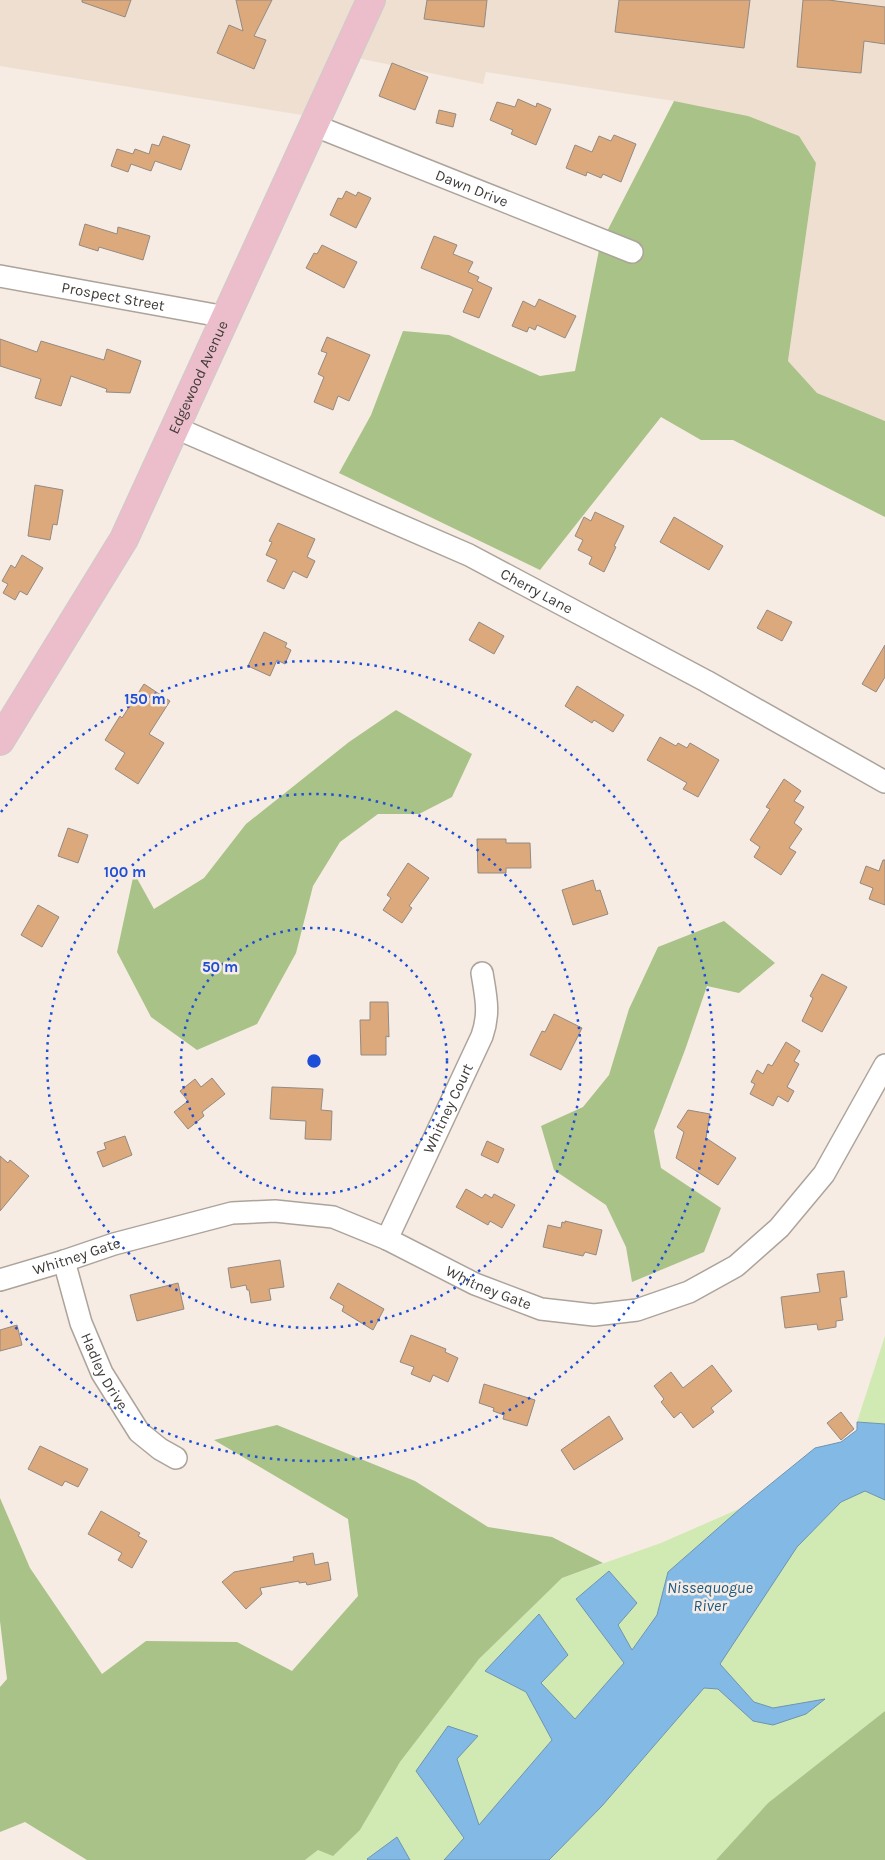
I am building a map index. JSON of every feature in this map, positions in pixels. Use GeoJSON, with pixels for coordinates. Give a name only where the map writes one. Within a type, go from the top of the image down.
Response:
{"type":"FeatureCollection","features":[{"type":"Feature","properties":{"kind":"main road","name":"Edgewood Avenue"},"geometry":{"type":"LineString","coordinates":[[0,741],[124,539],[371,0]]}},
{"type":"Feature","properties":{"kind":"street","name":"Dawn Drive"},"geometry":{"type":"LineString","coordinates":[[313,125],[632,252]]}},
{"type":"Feature","properties":{"kind":"street","name":"Prospect Street"},"geometry":{"type":"LineString","coordinates":[[0,276],[226,317]]}},
{"type":"Feature","properties":{"kind":"street","name":"Cherry Lane"},"geometry":{"type":"LineString","coordinates":[[176,428],[470,555],[706,682],[885,782]]}},
{"type":"Feature","properties":{"kind":"street","name":"Whitney Court"},"geometry":{"type":"LineString","coordinates":[[387,1240],[482,1036],[488,1012],[482,973]]}},
{"type":"Feature","properties":{"kind":"street","name":"Whitney Gate"},"geometry":{"type":"LineString","coordinates":[[0,1280],[114,1244],[232,1213],[275,1211],[334,1217],[387,1240],[475,1284],[541,1309],[594,1315],[637,1310],[690,1292],[736,1266],[779,1228],[824,1174],[885,1065]]}},
{"type":"Feature","properties":{"kind":"street","name":"Hadley Drive"},"geometry":{"type":"LineString","coordinates":[[64,1261],[80,1322],[102,1373],[139,1432],[154,1445],[176,1458]]}},
{"type":"Feature","properties":{"kind":"shaded area"},"geometry":{"type":"Polygon","coordinates":[[[0,0],[885,0],[885,421],[817,393],[788,361],[816,163],[748,116],[674,101],[486,72],[483,84],[333,53],[308,116],[0,66],[0,0]]]}},
{"type":"Feature","properties":{"kind":"green space"},"geometry":{"type":"Polygon","coordinates":[[[674,101],[748,116],[799,136],[816,163],[788,361],[817,393],[885,421],[885,517],[733,440],[701,440],[661,417],[540,570],[339,473],[371,415],[403,331],[449,335],[540,376],[575,371],[600,245],[674,101]]]}},
{"type":"Feature","properties":{"kind":"green space"},"geometry":{"type":"Polygon","coordinates":[[[396,710],[472,754],[452,797],[419,814],[378,814],[340,842],[313,886],[296,953],[257,1024],[197,1050],[151,1017],[117,952],[134,873],[154,909],[204,878],[246,824],[349,742],[396,710]]]}},
{"type":"Feature","properties":{"kind":"green space"},"geometry":{"type":"Polygon","coordinates":[[[724,921],[775,963],[739,993],[707,986],[654,1131],[661,1168],[721,1208],[704,1252],[632,1282],[626,1247],[606,1205],[554,1170],[541,1126],[583,1107],[609,1075],[629,1009],[658,947],[724,921]]]}},
{"type":"Feature","properties":{"kind":"green space"},"geometry":{"type":"Polygon","coordinates":[[[885,1336],[885,1424],[857,1422],[885,1336]]]}},
{"type":"Feature","properties":{"kind":"green space"},"geometry":{"type":"Polygon","coordinates":[[[277,1425],[415,1481],[488,1527],[552,1537],[603,1563],[562,1578],[479,1659],[400,1762],[360,1830],[333,1856],[318,1850],[305,1860],[87,1860],[25,1822],[0,1832],[0,1687],[7,1679],[0,1621],[0,1498],[30,1568],[102,1674],[146,1641],[237,1642],[292,1671],[358,1596],[348,1519],[214,1440],[277,1425]]]}},
{"type":"Feature","properties":{"kind":"green space"},"geometry":{"type":"Polygon","coordinates":[[[865,1490],[885,1500],[885,1711],[768,1803],[716,1860],[549,1860],[602,1806],[704,1688],[718,1689],[753,1721],[823,1700],[773,1708],[754,1702],[719,1664],[797,1547],[841,1502],[865,1490]]]}},
{"type":"Feature","properties":{"kind":"green space"},"geometry":{"type":"Polygon","coordinates":[[[741,1508],[668,1572],[657,1615],[631,1651],[618,1625],[609,1572],[577,1599],[624,1663],[575,1719],[540,1683],[539,1614],[485,1671],[526,1692],[552,1740],[479,1826],[456,1759],[416,1771],[464,1838],[444,1860],[410,1860],[397,1837],[368,1858],[368,1860],[305,1860],[318,1850],[360,1830],[400,1762],[479,1659],[562,1578],[661,1543],[741,1508]]]}},
{"type":"Feature","properties":{"kind":"green space"},"geometry":{"type":"Polygon","coordinates":[[[885,1711],[885,1860],[716,1860],[768,1803],[885,1711]]]}},
{"type":"Feature","properties":{"kind":"water","name":"Nissequogue River"},"geometry":{"type":"Polygon","coordinates":[[[857,1422],[885,1424],[885,1500],[865,1491],[841,1502],[797,1547],[720,1664],[754,1702],[773,1708],[825,1699],[806,1714],[773,1725],[753,1721],[718,1689],[704,1688],[602,1806],[549,1860],[444,1860],[464,1838],[416,1771],[448,1726],[478,1736],[457,1759],[479,1825],[552,1740],[526,1692],[485,1671],[539,1614],[568,1655],[541,1683],[575,1719],[624,1663],[576,1599],[609,1571],[637,1603],[618,1625],[632,1650],[657,1615],[668,1572],[741,1508],[815,1448],[841,1442],[857,1430],[857,1422]]]}},
{"type":"Feature","properties":{"kind":"water"},"geometry":{"type":"Polygon","coordinates":[[[397,1837],[410,1860],[367,1859],[397,1837]]]}},
{"type":"Feature","properties":{"kind":"building"},"geometry":{"type":"Polygon","coordinates":[[[82,0],[131,0],[125,17],[82,2],[82,0]]]}},
{"type":"Feature","properties":{"kind":"building"},"geometry":{"type":"Polygon","coordinates":[[[236,0],[272,0],[254,36],[266,40],[254,69],[217,53],[229,25],[243,31],[236,0]]]}},
{"type":"Feature","properties":{"kind":"building"},"geometry":{"type":"Polygon","coordinates":[[[427,0],[487,0],[484,27],[424,19],[427,0]]]}},
{"type":"Feature","properties":{"kind":"building"},"geometry":{"type":"Polygon","coordinates":[[[619,0],[750,0],[744,48],[615,32],[619,0]]]}},
{"type":"Feature","properties":{"kind":"building"},"geometry":{"type":"Polygon","coordinates":[[[803,0],[828,0],[885,7],[885,44],[864,41],[861,73],[797,67],[803,0]]]}},
{"type":"Feature","properties":{"kind":"building"},"geometry":{"type":"Polygon","coordinates":[[[392,63],[428,77],[415,110],[379,96],[392,63]]]}},
{"type":"Feature","properties":{"kind":"building"},"geometry":{"type":"Polygon","coordinates":[[[518,99],[536,107],[537,103],[551,109],[536,145],[511,134],[513,130],[490,120],[497,102],[515,107],[518,99]]]}},
{"type":"Feature","properties":{"kind":"building"},"geometry":{"type":"Polygon","coordinates":[[[439,110],[456,114],[453,127],[436,123],[439,110]]]}},
{"type":"Feature","properties":{"kind":"building"},"geometry":{"type":"Polygon","coordinates":[[[614,135],[636,144],[621,182],[603,174],[601,178],[587,172],[586,176],[566,168],[575,145],[592,152],[599,136],[611,141],[614,135]]]}},
{"type":"Feature","properties":{"kind":"building"},"geometry":{"type":"Polygon","coordinates":[[[163,136],[190,145],[181,170],[155,161],[151,171],[131,164],[128,172],[111,166],[117,149],[133,154],[135,149],[149,154],[152,144],[159,146],[163,136]]]}},
{"type":"Feature","properties":{"kind":"building"},"geometry":{"type":"Polygon","coordinates":[[[346,191],[356,196],[358,192],[371,198],[356,228],[330,215],[338,198],[342,199],[346,191]]]}},
{"type":"Feature","properties":{"kind":"building"},"geometry":{"type":"Polygon","coordinates":[[[85,224],[117,234],[118,227],[150,236],[143,260],[99,247],[98,251],[79,245],[85,224]]]}},
{"type":"Feature","properties":{"kind":"building"},"geometry":{"type":"Polygon","coordinates":[[[434,236],[457,245],[453,254],[473,262],[468,272],[479,277],[477,281],[492,288],[479,318],[463,312],[473,289],[421,268],[434,236]]]}},
{"type":"Feature","properties":{"kind":"building"},"geometry":{"type":"Polygon","coordinates":[[[322,245],[357,262],[344,288],[306,268],[314,253],[317,254],[322,245]]]}},
{"type":"Feature","properties":{"kind":"building"},"geometry":{"type":"Polygon","coordinates":[[[539,299],[576,316],[565,338],[537,325],[535,330],[529,327],[527,332],[512,326],[523,301],[535,307],[539,299]]]}},
{"type":"Feature","properties":{"kind":"building"},"geometry":{"type":"Polygon","coordinates":[[[327,337],[370,355],[349,401],[338,396],[333,410],[314,402],[324,377],[318,374],[327,353],[321,351],[327,337]]]}},
{"type":"Feature","properties":{"kind":"building"},"geometry":{"type":"Polygon","coordinates":[[[0,339],[37,352],[41,341],[104,360],[107,349],[141,361],[130,393],[106,392],[107,389],[71,376],[61,406],[35,398],[41,379],[0,366],[0,339]]]}},
{"type":"Feature","properties":{"kind":"building"},"geometry":{"type":"Polygon","coordinates":[[[35,485],[63,490],[57,525],[53,524],[50,540],[28,536],[35,485]]]}},
{"type":"Feature","properties":{"kind":"building"},"geometry":{"type":"Polygon","coordinates":[[[595,512],[624,526],[604,572],[589,564],[592,557],[578,550],[583,540],[575,536],[584,517],[591,521],[595,512]]]}},
{"type":"Feature","properties":{"kind":"building"},"geometry":{"type":"Polygon","coordinates":[[[674,517],[723,546],[709,570],[660,542],[674,517]]]}},
{"type":"Feature","properties":{"kind":"building"},"geometry":{"type":"Polygon","coordinates":[[[278,523],[315,539],[307,557],[315,561],[307,578],[293,571],[284,589],[267,581],[277,560],[266,555],[272,542],[269,541],[278,523]]]}},
{"type":"Feature","properties":{"kind":"building"},"geometry":{"type":"Polygon","coordinates":[[[22,555],[43,568],[27,595],[20,591],[15,600],[3,593],[8,584],[2,581],[11,565],[15,568],[22,555]]]}},
{"type":"Feature","properties":{"kind":"building"},"geometry":{"type":"Polygon","coordinates":[[[767,610],[792,622],[782,641],[757,628],[767,610]]]}},
{"type":"Feature","properties":{"kind":"building"},"geometry":{"type":"Polygon","coordinates":[[[479,622],[504,636],[494,654],[469,640],[479,622]]]}},
{"type":"Feature","properties":{"kind":"building"},"geometry":{"type":"Polygon","coordinates":[[[264,632],[287,643],[285,647],[291,650],[285,664],[277,660],[270,676],[248,666],[264,632]]]}},
{"type":"Feature","properties":{"kind":"building"},"geometry":{"type":"Polygon","coordinates":[[[885,645],[885,677],[876,692],[862,684],[885,645]]]}},
{"type":"Feature","properties":{"kind":"building"},"geometry":{"type":"Polygon","coordinates":[[[144,684],[170,701],[149,734],[164,743],[138,784],[115,769],[125,753],[105,740],[144,684]]]}},
{"type":"Feature","properties":{"kind":"building"},"geometry":{"type":"Polygon","coordinates":[[[577,686],[624,715],[613,732],[594,720],[592,723],[565,706],[577,686]]]}},
{"type":"Feature","properties":{"kind":"building"},"geometry":{"type":"Polygon","coordinates":[[[660,737],[676,746],[678,743],[687,748],[690,743],[719,760],[698,797],[683,789],[687,783],[647,760],[660,737]]]}},
{"type":"Feature","properties":{"kind":"building"},"geometry":{"type":"Polygon","coordinates":[[[784,779],[801,791],[794,801],[804,807],[794,823],[802,829],[789,848],[796,852],[781,875],[754,857],[760,847],[750,840],[770,809],[766,807],[784,779]]]}},
{"type":"Feature","properties":{"kind":"building"},"geometry":{"type":"Polygon","coordinates":[[[68,828],[88,835],[78,863],[58,856],[68,828]]]}},
{"type":"Feature","properties":{"kind":"building"},"geometry":{"type":"Polygon","coordinates":[[[477,839],[506,839],[506,843],[530,843],[531,868],[506,868],[506,873],[478,873],[477,839]]]}},
{"type":"Feature","properties":{"kind":"building"},"geometry":{"type":"Polygon","coordinates":[[[883,860],[885,860],[885,905],[869,899],[873,888],[860,883],[866,866],[879,871],[883,860]]]}},
{"type":"Feature","properties":{"kind":"building"},"geometry":{"type":"Polygon","coordinates":[[[408,863],[429,878],[409,906],[412,908],[402,923],[383,910],[391,898],[387,895],[408,863]]]}},
{"type":"Feature","properties":{"kind":"building"},"geometry":{"type":"Polygon","coordinates":[[[593,880],[596,891],[600,890],[608,914],[573,925],[562,890],[593,880]]]}},
{"type":"Feature","properties":{"kind":"building"},"geometry":{"type":"Polygon","coordinates":[[[38,905],[59,917],[42,947],[21,935],[38,905]]]}},
{"type":"Feature","properties":{"kind":"building"},"geometry":{"type":"Polygon","coordinates":[[[822,974],[847,987],[822,1032],[802,1021],[813,998],[810,996],[822,974]]]}},
{"type":"Feature","properties":{"kind":"building"},"geometry":{"type":"Polygon","coordinates":[[[370,1002],[388,1002],[389,1037],[386,1036],[386,1055],[361,1055],[360,1020],[370,1020],[370,1002]]]}},
{"type":"Feature","properties":{"kind":"building"},"geometry":{"type":"Polygon","coordinates":[[[554,1014],[582,1028],[561,1070],[530,1055],[542,1031],[545,1032],[554,1014]]]}},
{"type":"Feature","properties":{"kind":"building"},"geometry":{"type":"Polygon","coordinates":[[[786,1042],[800,1051],[794,1061],[799,1064],[787,1087],[794,1091],[788,1102],[778,1096],[773,1106],[750,1094],[755,1084],[751,1082],[757,1070],[763,1074],[768,1064],[772,1066],[786,1042]]]}},
{"type":"Feature","properties":{"kind":"building"},"geometry":{"type":"Polygon","coordinates":[[[212,1078],[225,1094],[202,1112],[204,1116],[188,1129],[174,1112],[188,1101],[180,1091],[195,1079],[201,1087],[212,1078]]]}},
{"type":"Feature","properties":{"kind":"building"},"geometry":{"type":"Polygon","coordinates":[[[272,1087],[323,1089],[321,1110],[332,1111],[331,1140],[305,1139],[306,1121],[270,1119],[272,1087]]]}},
{"type":"Feature","properties":{"kind":"building"},"geometry":{"type":"Polygon","coordinates":[[[688,1110],[710,1114],[706,1138],[736,1158],[718,1185],[676,1158],[684,1132],[677,1127],[688,1110]]]}},
{"type":"Feature","properties":{"kind":"building"},"geometry":{"type":"Polygon","coordinates":[[[125,1136],[132,1155],[103,1167],[97,1152],[106,1149],[104,1143],[125,1136]]]}},
{"type":"Feature","properties":{"kind":"building"},"geometry":{"type":"Polygon","coordinates":[[[487,1141],[504,1149],[498,1163],[481,1155],[487,1141]]]}},
{"type":"Feature","properties":{"kind":"building"},"geometry":{"type":"Polygon","coordinates":[[[0,1156],[8,1163],[10,1160],[29,1176],[0,1211],[0,1156]]]}},
{"type":"Feature","properties":{"kind":"building"},"geometry":{"type":"Polygon","coordinates":[[[466,1189],[482,1198],[485,1194],[492,1198],[494,1194],[515,1205],[502,1228],[490,1221],[488,1225],[456,1207],[466,1189]]]}},
{"type":"Feature","properties":{"kind":"building"},"geometry":{"type":"Polygon","coordinates":[[[565,1221],[602,1230],[596,1255],[585,1252],[583,1256],[543,1247],[548,1225],[561,1228],[562,1222],[565,1223],[565,1221]]]}},
{"type":"Feature","properties":{"kind":"building"},"geometry":{"type":"Polygon","coordinates":[[[280,1260],[284,1287],[269,1289],[271,1300],[251,1303],[249,1290],[247,1290],[246,1285],[231,1288],[228,1268],[280,1260]]]}},
{"type":"Feature","properties":{"kind":"building"},"geometry":{"type":"Polygon","coordinates":[[[844,1271],[847,1297],[840,1298],[843,1320],[836,1321],[836,1327],[818,1330],[817,1324],[785,1328],[781,1297],[820,1292],[817,1274],[844,1271]]]}},
{"type":"Feature","properties":{"kind":"building"},"geometry":{"type":"Polygon","coordinates":[[[178,1283],[184,1309],[137,1321],[130,1295],[178,1283]]]}},
{"type":"Feature","properties":{"kind":"building"},"geometry":{"type":"Polygon","coordinates":[[[338,1283],[384,1309],[373,1330],[342,1311],[344,1306],[330,1298],[338,1283]]]}},
{"type":"Feature","properties":{"kind":"building"},"geometry":{"type":"Polygon","coordinates":[[[17,1325],[22,1345],[0,1351],[0,1330],[17,1325]]]}},
{"type":"Feature","properties":{"kind":"building"},"geometry":{"type":"Polygon","coordinates":[[[411,1335],[446,1349],[445,1352],[458,1358],[448,1382],[433,1375],[430,1382],[411,1374],[414,1367],[400,1362],[411,1335]]]}},
{"type":"Feature","properties":{"kind":"building"},"geometry":{"type":"Polygon","coordinates":[[[712,1365],[732,1391],[711,1408],[714,1412],[693,1428],[681,1412],[674,1418],[661,1402],[664,1399],[654,1386],[671,1372],[683,1388],[712,1365]]]}},
{"type":"Feature","properties":{"kind":"building"},"geometry":{"type":"Polygon","coordinates":[[[484,1384],[535,1400],[527,1426],[503,1419],[504,1415],[493,1411],[494,1408],[479,1403],[484,1384]]]}},
{"type":"Feature","properties":{"kind":"building"},"geometry":{"type":"Polygon","coordinates":[[[841,1412],[854,1429],[841,1440],[827,1423],[841,1412]]]}},
{"type":"Feature","properties":{"kind":"building"},"geometry":{"type":"Polygon","coordinates":[[[609,1416],[623,1439],[574,1470],[561,1450],[609,1416]]]}},
{"type":"Feature","properties":{"kind":"building"},"geometry":{"type":"Polygon","coordinates":[[[40,1446],[88,1469],[78,1487],[65,1481],[62,1486],[28,1469],[40,1446]]]}},
{"type":"Feature","properties":{"kind":"building"},"geometry":{"type":"Polygon","coordinates":[[[101,1511],[140,1533],[138,1536],[147,1541],[132,1568],[118,1560],[122,1553],[88,1534],[101,1511]]]}},
{"type":"Feature","properties":{"kind":"building"},"geometry":{"type":"Polygon","coordinates":[[[313,1553],[315,1565],[328,1562],[331,1580],[307,1585],[306,1582],[299,1583],[299,1581],[260,1588],[262,1594],[246,1609],[222,1582],[234,1572],[294,1561],[293,1557],[313,1553]]]}}]}
